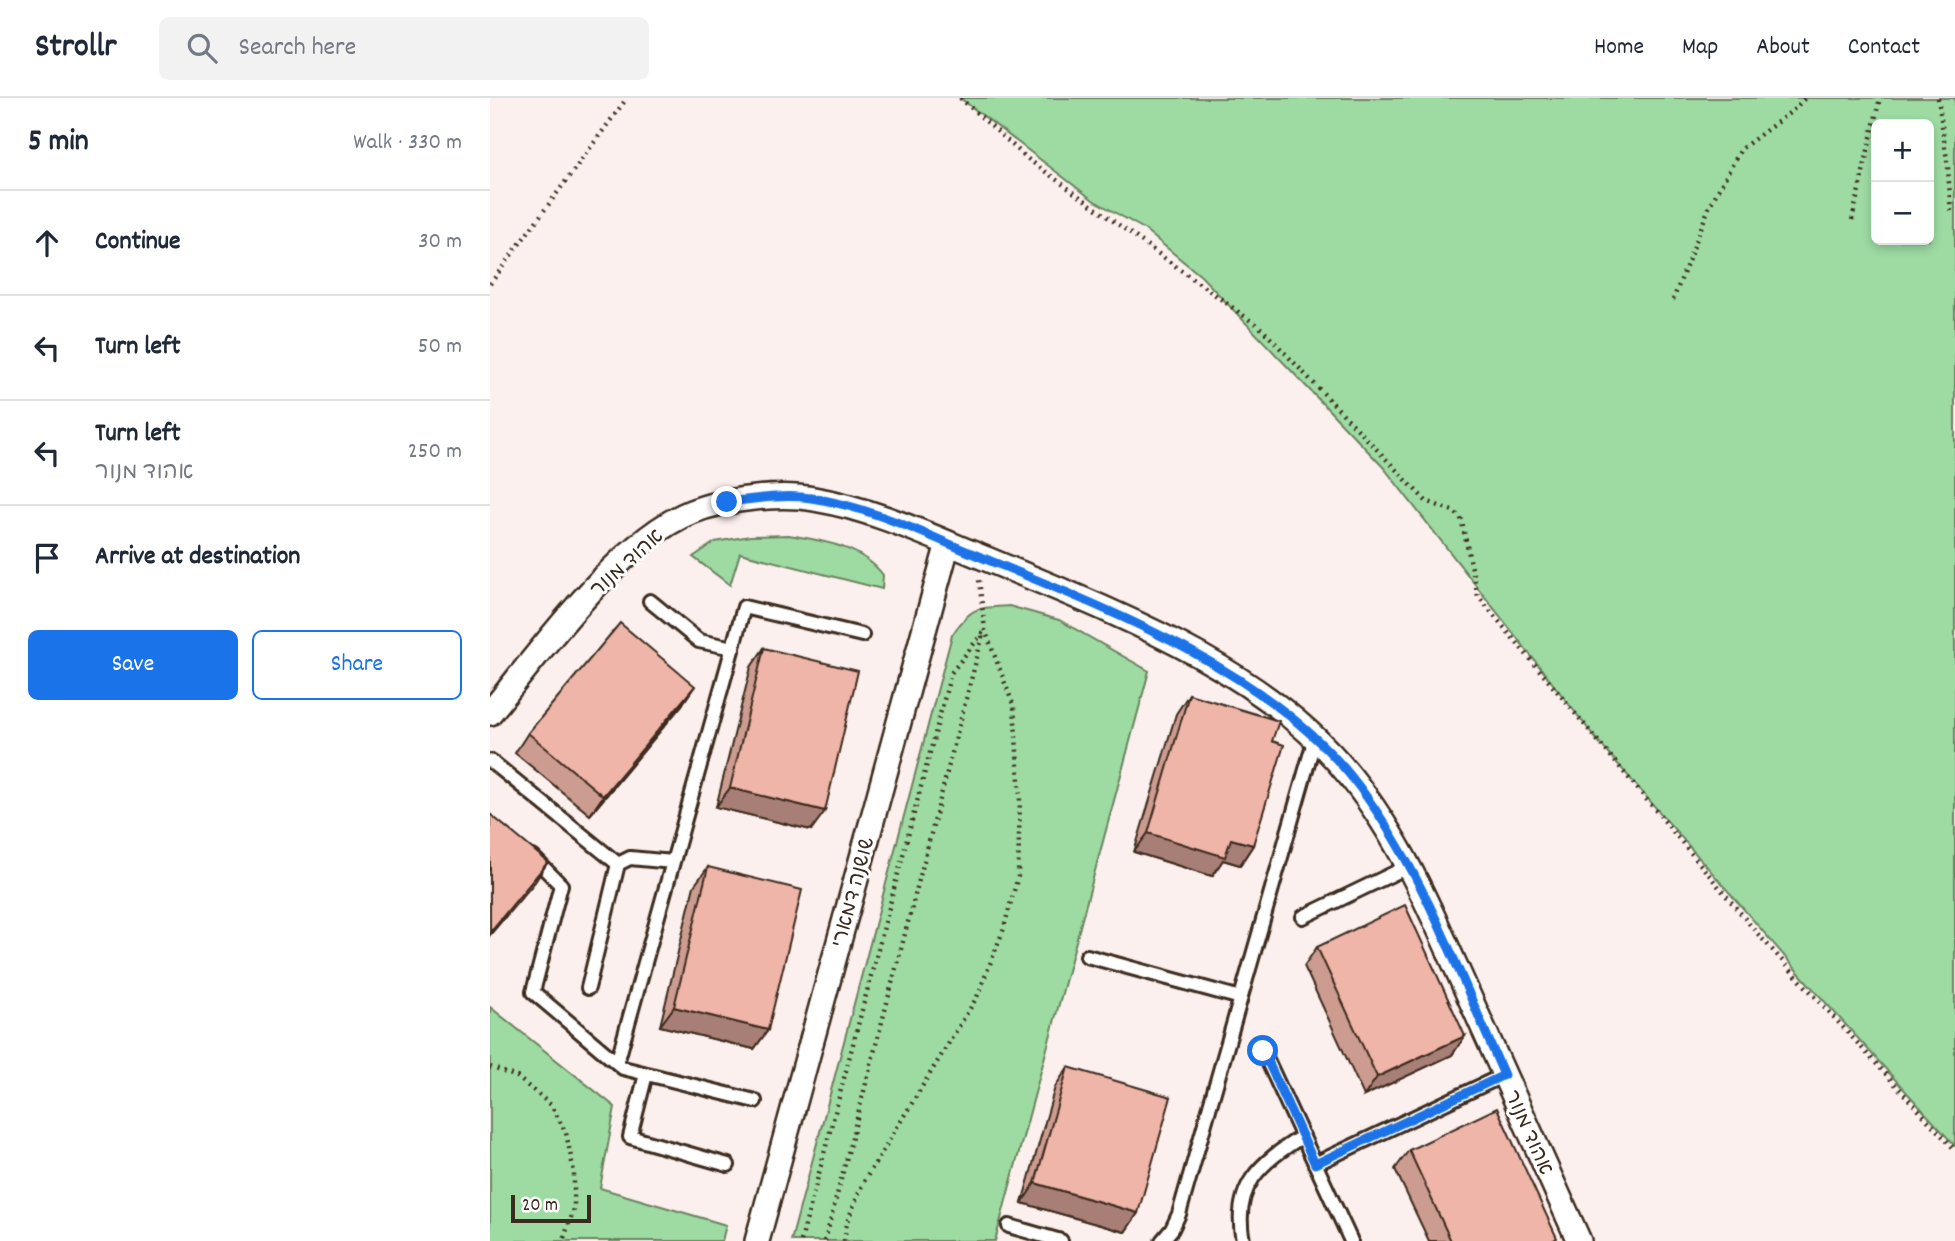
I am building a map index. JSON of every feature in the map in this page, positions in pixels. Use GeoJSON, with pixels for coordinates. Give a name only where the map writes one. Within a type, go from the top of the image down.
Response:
{"type":"FeatureCollection","features":[{"type":"Feature","properties":{"kind":"street","name":"אהוד מנור"},"geometry":{"type":"LineString","coordinates":[[490,713],[595,589],[655,531],[691,512],[727,502],[763,498],[811,498],[865,512],[977,555],[1133,623],[1240,681],[1287,713],[1315,738],[1350,776],[1374,808],[1409,866],[1579,1241]]}},
{"type":"Feature","properties":{"kind":"street","name":"שושנה דמארי"},"geometry":{"type":"LineString","coordinates":[[757,1241],[948,543]]}},
{"type":"Feature","properties":{"kind":"lane"},"geometry":{"type":"LineString","coordinates":[[650,601],[699,641],[733,648]]}},
{"type":"Feature","properties":{"kind":"lane"},"geometry":{"type":"LineString","coordinates":[[617,1063],[744,607],[862,635]]}},
{"type":"Feature","properties":{"kind":"lane"},"geometry":{"type":"LineString","coordinates":[[1162,1241],[1179,1214],[1315,738]]}},
{"type":"Feature","properties":{"kind":"lane"},"geometry":{"type":"LineString","coordinates":[[491,761],[618,863]]}},
{"type":"Feature","properties":{"kind":"lane"},"geometry":{"type":"LineString","coordinates":[[526,849],[561,885],[533,992],[623,1068],[755,1101]]}},
{"type":"Feature","properties":{"kind":"lane"},"geometry":{"type":"LineString","coordinates":[[618,863],[630,858],[673,862]]}},
{"type":"Feature","properties":{"kind":"lane"},"geometry":{"type":"LineString","coordinates":[[587,988],[618,863]]}},
{"type":"Feature","properties":{"kind":"lane"},"geometry":{"type":"LineString","coordinates":[[1303,917],[1409,866]]}},
{"type":"Feature","properties":{"kind":"lane"},"geometry":{"type":"LineString","coordinates":[[1087,956],[1241,998]]}},
{"type":"Feature","properties":{"kind":"lane"},"geometry":{"type":"LineString","coordinates":[[1263,1051],[1351,1241]]}},
{"type":"Feature","properties":{"kind":"lane"},"geometry":{"type":"LineString","coordinates":[[646,1074],[630,1137],[728,1165]]}},
{"type":"Feature","properties":{"kind":"lane"},"geometry":{"type":"LineString","coordinates":[[1315,1164],[1504,1075]]}},
{"type":"Feature","properties":{"kind":"lane"},"geometry":{"type":"LineString","coordinates":[[1243,1241],[1240,1213],[1247,1188],[1259,1167],[1303,1136]]}},
{"type":"Feature","properties":{"kind":"lane"},"geometry":{"type":"LineString","coordinates":[[1009,1226],[1061,1241]]}},
{"type":"Feature","properties":{"kind":"path"},"geometry":{"type":"LineString","coordinates":[[490,284],[627,98]]}},
{"type":"Feature","properties":{"kind":"path"},"geometry":{"type":"LineString","coordinates":[[960,98],[1028,159],[1262,329],[1426,501],[1453,511],[1461,519],[1478,596],[1757,933],[1955,1150]]}},
{"type":"Feature","properties":{"kind":"path"},"geometry":{"type":"LineString","coordinates":[[1673,300],[1710,205],[1741,149],[1805,98]]}},
{"type":"Feature","properties":{"kind":"path"},"geometry":{"type":"LineString","coordinates":[[1852,220],[1880,98]]}},
{"type":"Feature","properties":{"kind":"path"},"geometry":{"type":"LineString","coordinates":[[1938,98],[1948,167],[1951,216]]}},
{"type":"Feature","properties":{"kind":"path"},"geometry":{"type":"LineString","coordinates":[[844,1241],[847,1222],[863,1183],[977,997],[1003,931],[1018,876],[1020,796],[1014,707],[985,630],[977,555]]}},
{"type":"Feature","properties":{"kind":"path"},"geometry":{"type":"LineString","coordinates":[[801,1241],[951,673],[985,630]]}},
{"type":"Feature","properties":{"kind":"path"},"geometry":{"type":"LineString","coordinates":[[825,1241],[985,630]]}},
{"type":"Feature","properties":{"kind":"path"},"geometry":{"type":"LineString","coordinates":[[490,1067],[517,1077],[551,1105],[566,1133],[574,1172],[574,1209],[565,1241]]}},
{"type":"Feature","properties":{"kind":"green space"},"geometry":{"type":"Polygon","coordinates":[[[960,98],[1955,98],[1955,1146],[1799,973],[1597,740],[1384,468],[1201,276],[1144,229],[1093,200],[960,98]]]}},
{"type":"Feature","properties":{"kind":"green space"},"geometry":{"type":"Polygon","coordinates":[[[789,535],[841,546],[864,557],[883,575],[882,589],[740,553],[730,585],[693,557],[715,542],[750,536],[789,535]]]}},
{"type":"Feature","properties":{"kind":"green space"},"geometry":{"type":"Polygon","coordinates":[[[1009,606],[1059,620],[1149,671],[995,1241],[791,1241],[952,635],[976,610],[1009,606]]]}},
{"type":"Feature","properties":{"kind":"green space"},"geometry":{"type":"Polygon","coordinates":[[[490,1007],[615,1107],[600,1188],[726,1225],[722,1241],[490,1241],[490,1007]]]}},
{"type":"Feature","properties":{"kind":"building"},"geometry":{"type":"Polygon","coordinates":[[[620,623],[695,686],[603,796],[528,733],[620,623]]]}},
{"type":"Feature","properties":{"kind":"building"},"geometry":{"type":"Polygon","coordinates":[[[764,648],[858,671],[825,811],[730,788],[764,648]]]}},
{"type":"Feature","properties":{"kind":"building"},"geometry":{"type":"Polygon","coordinates":[[[1189,694],[1279,721],[1272,741],[1284,745],[1253,845],[1231,839],[1225,857],[1148,833],[1189,694]]]}},
{"type":"Feature","properties":{"kind":"building"},"geometry":{"type":"Polygon","coordinates":[[[490,814],[548,862],[490,932],[490,814]]]}},
{"type":"Feature","properties":{"kind":"building"},"geometry":{"type":"Polygon","coordinates":[[[708,867],[802,890],[768,1030],[674,1007],[708,867]]]}},
{"type":"Feature","properties":{"kind":"building"},"geometry":{"type":"Polygon","coordinates":[[[1405,905],[1465,1036],[1377,1077],[1317,947],[1405,905]]]}},
{"type":"Feature","properties":{"kind":"building"},"geometry":{"type":"Polygon","coordinates":[[[1068,1067],[1171,1097],[1138,1213],[1035,1183],[1068,1067]]]}},
{"type":"Feature","properties":{"kind":"building"},"geometry":{"type":"Polygon","coordinates":[[[1497,1108],[1557,1238],[1552,1241],[1451,1241],[1409,1150],[1497,1108]]]}},
{"type":"Feature","properties":{"kind":"route"},"geometry":{"type":"LineString","coordinates":[[727,502],[763,498],[811,498],[865,512],[948,543],[1133,623],[1197,656],[1287,713],[1325,746],[1374,808],[1397,843],[1417,880],[1504,1075],[1315,1164],[1263,1051]]}}]}
